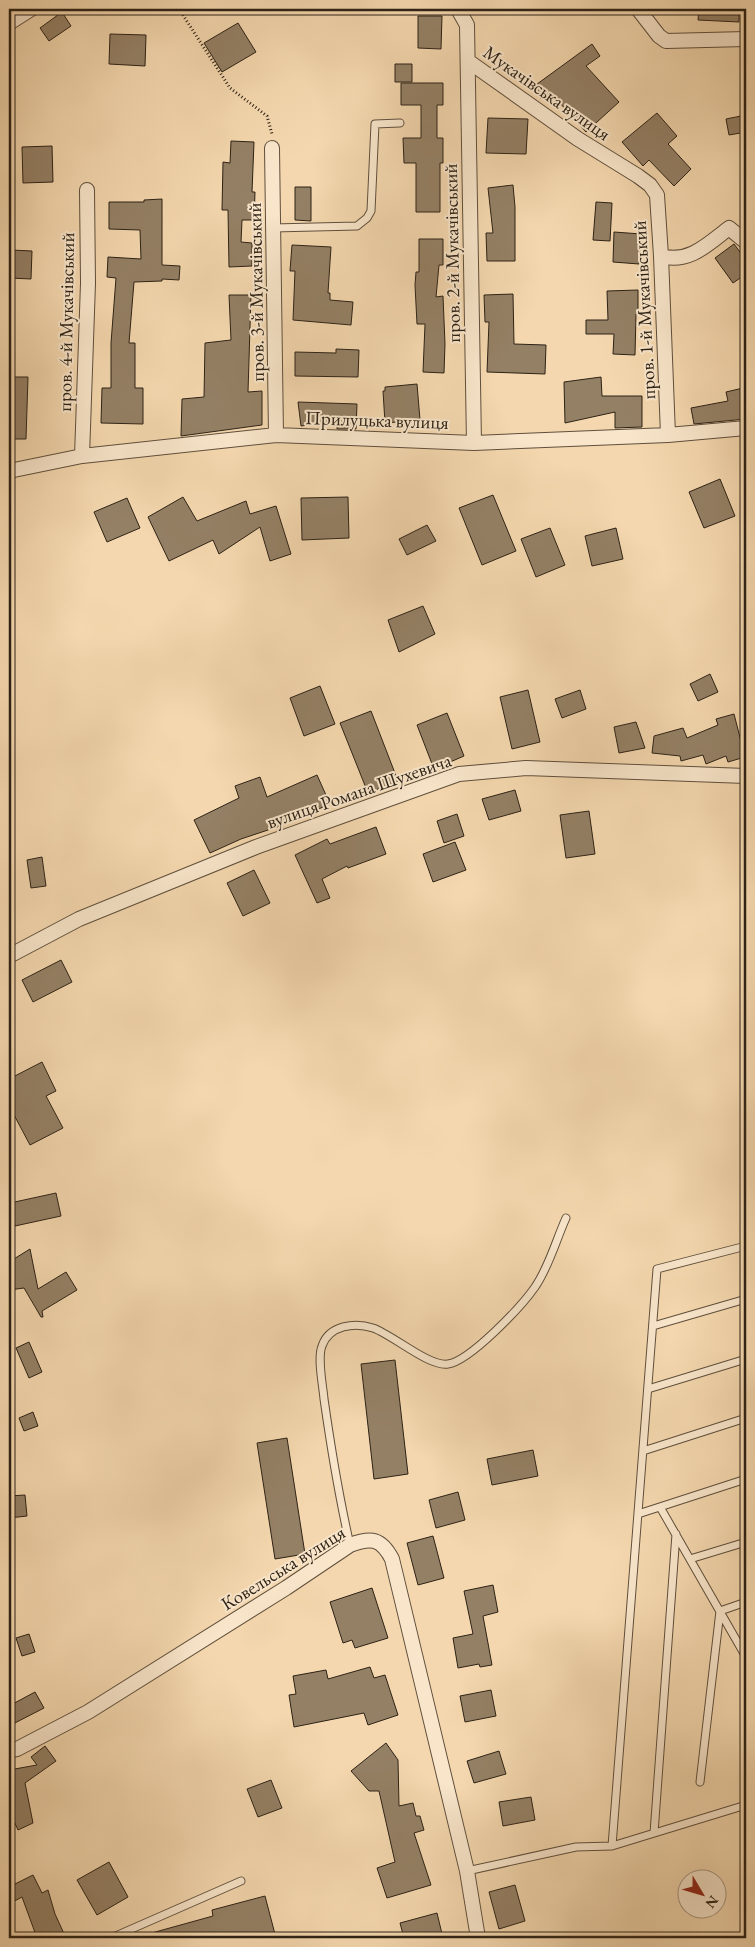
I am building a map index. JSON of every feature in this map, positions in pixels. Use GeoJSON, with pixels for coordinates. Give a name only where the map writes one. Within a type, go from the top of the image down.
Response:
{"type":"FeatureCollection","features":[{"type":"Feature","properties":{"kind":"street"},"geometry":{"type":"LineString","coordinates":[[9,23],[31,9]]}},
{"type":"Feature","properties":{"kind":"street","name":"Мукачівська вулиця"},"geometry":{"type":"LineString","coordinates":[[458,9],[467,25],[468,62],[578,139],[650,185]]}},
{"type":"Feature","properties":{"kind":"street"},"geometry":{"type":"LineString","coordinates":[[638,9],[659,36],[666,41],[746,39]]}},
{"type":"Feature","properties":{"kind":"street","name":"пров. 2-й Мукачівський"},"geometry":{"type":"LineString","coordinates":[[468,62],[474,443]]}},
{"type":"Feature","properties":{"kind":"street","name":"пров. 3-й Мукачівський"},"geometry":{"type":"LineString","coordinates":[[272,148],[276,435]]}},
{"type":"Feature","properties":{"kind":"street","name":"пров. 1-й Мукачівський"},"geometry":{"type":"LineString","coordinates":[[650,185],[657,195],[668,435]]}},
{"type":"Feature","properties":{"kind":"street","name":"пров. 4-й Мукачівський"},"geometry":{"type":"LineString","coordinates":[[82,456],[88,283],[87,190]]}},
{"type":"Feature","properties":{"kind":"street"},"geometry":{"type":"LineString","coordinates":[[661,256],[672,259],[699,252],[729,228],[746,242]]}},
{"type":"Feature","properties":{"kind":"street","name":"Прилуцька вулиця"},"geometry":{"type":"LineString","coordinates":[[9,470],[82,456],[276,435],[474,443],[668,435],[746,428]]}},
{"type":"Feature","properties":{"kind":"street","name":"вулиця Романа Шухевича"},"geometry":{"type":"LineString","coordinates":[[9,956],[79,919],[256,846],[459,774],[526,768],[746,776]]}},
{"type":"Feature","properties":{"kind":"street","name":"Ковельська вулиця"},"geometry":{"type":"LineString","coordinates":[[9,1751],[17,1749],[88,1712],[294,1583],[350,1545],[362,1541],[378,1542],[386,1547],[392,1559],[467,1871],[478,1938]]}},
{"type":"Feature","properties":{"kind":"lane"},"geometry":{"type":"LineString","coordinates":[[273,228],[357,226],[362,224],[371,211],[375,124],[400,124]]}},
{"type":"Feature","properties":{"kind":"lane"},"geometry":{"type":"LineString","coordinates":[[350,1545],[337,1490],[332,1457],[321,1372],[322,1346],[329,1336],[341,1326],[366,1325],[378,1329],[434,1362],[447,1365],[462,1358],[502,1324],[534,1288],[566,1218]]}},
{"type":"Feature","properties":{"kind":"lane"},"geometry":{"type":"LineString","coordinates":[[612,1846],[657,1269],[746,1246]]}},
{"type":"Feature","properties":{"kind":"lane"},"geometry":{"type":"LineString","coordinates":[[653,1326],[746,1300]]}},
{"type":"Feature","properties":{"kind":"lane"},"geometry":{"type":"LineString","coordinates":[[648,1389],[746,1359]]}},
{"type":"Feature","properties":{"kind":"lane"},"geometry":{"type":"LineString","coordinates":[[643,1451],[746,1418]]}},
{"type":"Feature","properties":{"kind":"lane"},"geometry":{"type":"LineString","coordinates":[[638,1514],[746,1479]]}},
{"type":"Feature","properties":{"kind":"lane"},"geometry":{"type":"LineString","coordinates":[[660,1507],[746,1657]]}},
{"type":"Feature","properties":{"kind":"lane"},"geometry":{"type":"LineString","coordinates":[[654,1833],[676,1534]]}},
{"type":"Feature","properties":{"kind":"lane"},"geometry":{"type":"LineString","coordinates":[[690,1559],[746,1542]]}},
{"type":"Feature","properties":{"kind":"lane"},"geometry":{"type":"LineString","coordinates":[[720,1611],[746,1602]]}},
{"type":"Feature","properties":{"kind":"lane"},"geometry":{"type":"LineString","coordinates":[[700,1782],[720,1611]]}},
{"type":"Feature","properties":{"kind":"lane"},"geometry":{"type":"LineString","coordinates":[[467,1871],[576,1847],[612,1846],[746,1805]]}},
{"type":"Feature","properties":{"kind":"lane"},"geometry":{"type":"LineString","coordinates":[[111,1938],[242,1882]]}},
{"type":"Feature","properties":{"kind":"path"},"geometry":{"type":"LineString","coordinates":[[179,9],[230,88],[267,116],[272,129],[272,148]]}},
{"type":"Feature","properties":{"kind":"building"},"geometry":{"type":"Polygon","coordinates":[[[699,9],[739,9],[739,22],[698,20],[699,9]]]}},
{"type":"Feature","properties":{"kind":"building"},"geometry":{"type":"Polygon","coordinates":[[[62,12],[71,26],[49,41],[40,28],[62,12]]]}},
{"type":"Feature","properties":{"kind":"building"},"geometry":{"type":"Polygon","coordinates":[[[418,16],[442,16],[441,49],[418,48],[418,16]]]}},
{"type":"Feature","properties":{"kind":"building"},"geometry":{"type":"Polygon","coordinates":[[[238,23],[256,52],[222,72],[204,43],[238,23]]]}},
{"type":"Feature","properties":{"kind":"building"},"geometry":{"type":"Polygon","coordinates":[[[110,34],[146,35],[145,66],[109,64],[110,34]]]}},
{"type":"Feature","properties":{"kind":"building"},"geometry":{"type":"Polygon","coordinates":[[[592,44],[600,56],[586,66],[619,102],[586,132],[550,92],[541,99],[533,87],[592,44]]]}},
{"type":"Feature","properties":{"kind":"building"},"geometry":{"type":"Polygon","coordinates":[[[395,64],[412,64],[412,82],[395,82],[395,64]]]}},
{"type":"Feature","properties":{"kind":"building"},"geometry":{"type":"Polygon","coordinates":[[[401,83],[443,83],[443,105],[437,105],[437,138],[443,138],[443,163],[440,163],[440,212],[416,212],[416,163],[404,163],[403,138],[421,138],[421,105],[401,105],[401,83]]]}},
{"type":"Feature","properties":{"kind":"building"},"geometry":{"type":"Polygon","coordinates":[[[657,113],[677,136],[668,144],[691,169],[674,186],[649,160],[643,166],[622,142],[657,113]]]}},
{"type":"Feature","properties":{"kind":"building"},"geometry":{"type":"Polygon","coordinates":[[[746,115],[746,132],[729,135],[726,119],[746,115]]]}},
{"type":"Feature","properties":{"kind":"building"},"geometry":{"type":"Polygon","coordinates":[[[488,118],[528,119],[526,154],[486,153],[488,118]]]}},
{"type":"Feature","properties":{"kind":"building"},"geometry":{"type":"Polygon","coordinates":[[[231,141],[254,142],[252,192],[255,192],[254,220],[242,220],[241,242],[252,243],[252,266],[229,267],[228,210],[222,210],[223,162],[230,163],[231,141]]]}},
{"type":"Feature","properties":{"kind":"building"},"geometry":{"type":"Polygon","coordinates":[[[52,146],[53,182],[23,183],[22,147],[52,146]]]}},
{"type":"Feature","properties":{"kind":"building"},"geometry":{"type":"Polygon","coordinates":[[[513,185],[515,261],[487,261],[486,233],[493,233],[488,188],[513,185]]]}},
{"type":"Feature","properties":{"kind":"building"},"geometry":{"type":"Polygon","coordinates":[[[295,187],[311,187],[311,221],[295,220],[295,187]]]}},
{"type":"Feature","properties":{"kind":"building"},"geometry":{"type":"Polygon","coordinates":[[[162,199],[162,265],[180,266],[179,280],[162,279],[162,281],[134,282],[129,343],[135,343],[135,388],[143,388],[143,424],[101,423],[102,388],[111,388],[111,343],[116,278],[107,277],[108,257],[141,259],[140,230],[109,229],[109,202],[144,202],[144,200],[162,199]]]}},
{"type":"Feature","properties":{"kind":"building"},"geometry":{"type":"Polygon","coordinates":[[[596,202],[612,203],[610,241],[593,240],[596,202]]]}},
{"type":"Feature","properties":{"kind":"building"},"geometry":{"type":"Polygon","coordinates":[[[614,232],[641,234],[639,264],[613,262],[614,232]]]}},
{"type":"Feature","properties":{"kind":"building"},"geometry":{"type":"Polygon","coordinates":[[[419,239],[443,239],[443,265],[439,265],[436,297],[443,296],[444,373],[423,372],[425,324],[417,324],[415,285],[416,272],[419,272],[419,239]]]}},
{"type":"Feature","properties":{"kind":"building"},"geometry":{"type":"Polygon","coordinates":[[[734,244],[746,260],[746,274],[733,283],[715,258],[734,244]]]}},
{"type":"Feature","properties":{"kind":"building"},"geometry":{"type":"Polygon","coordinates":[[[292,245],[331,247],[328,293],[330,293],[330,300],[353,302],[351,325],[293,320],[295,271],[290,271],[292,245]]]}},
{"type":"Feature","properties":{"kind":"building"},"geometry":{"type":"Polygon","coordinates":[[[11,250],[32,251],[31,279],[10,278],[11,250]]]}},
{"type":"Feature","properties":{"kind":"building"},"geometry":{"type":"Polygon","coordinates":[[[638,290],[635,355],[613,354],[614,334],[586,334],[586,320],[608,320],[607,291],[638,290]]]}},
{"type":"Feature","properties":{"kind":"building"},"geometry":{"type":"Polygon","coordinates":[[[513,294],[514,344],[546,345],[545,374],[487,372],[489,322],[485,322],[484,295],[513,294]]]}},
{"type":"Feature","properties":{"kind":"building"},"geometry":{"type":"Polygon","coordinates":[[[229,295],[251,295],[248,392],[262,391],[262,425],[181,436],[182,399],[204,397],[205,343],[231,340],[229,295]]]}},
{"type":"Feature","properties":{"kind":"building"},"geometry":{"type":"Polygon","coordinates":[[[336,349],[359,350],[358,377],[295,376],[295,352],[336,353],[336,349]]]}},
{"type":"Feature","properties":{"kind":"building"},"geometry":{"type":"Polygon","coordinates":[[[14,377],[28,377],[26,439],[13,439],[14,377]]]}},
{"type":"Feature","properties":{"kind":"building"},"geometry":{"type":"Polygon","coordinates":[[[601,377],[602,396],[642,396],[642,427],[615,428],[615,412],[565,423],[564,382],[601,377]]]}},
{"type":"Feature","properties":{"kind":"building"},"geometry":{"type":"Polygon","coordinates":[[[417,384],[420,420],[385,423],[383,391],[385,391],[385,387],[417,384]]]}},
{"type":"Feature","properties":{"kind":"building"},"geometry":{"type":"Polygon","coordinates":[[[743,388],[746,403],[746,419],[694,424],[691,408],[728,401],[726,392],[743,388]]]}},
{"type":"Feature","properties":{"kind":"building"},"geometry":{"type":"Polygon","coordinates":[[[298,402],[357,404],[356,429],[337,429],[337,421],[301,426],[298,402]]]}},
{"type":"Feature","properties":{"kind":"building"},"geometry":{"type":"Polygon","coordinates":[[[720,479],[735,516],[704,528],[689,492],[720,479]]]}},
{"type":"Feature","properties":{"kind":"building"},"geometry":{"type":"Polygon","coordinates":[[[493,495],[516,551],[482,565],[459,508],[493,495]]]}},
{"type":"Feature","properties":{"kind":"building"},"geometry":{"type":"Polygon","coordinates":[[[183,497],[197,521],[246,501],[250,514],[276,506],[291,554],[270,561],[260,527],[219,554],[213,540],[169,561],[148,517],[183,497]]]}},
{"type":"Feature","properties":{"kind":"building"},"geometry":{"type":"Polygon","coordinates":[[[348,497],[349,538],[302,540],[301,498],[348,497]]]}},
{"type":"Feature","properties":{"kind":"building"},"geometry":{"type":"Polygon","coordinates":[[[127,498],[140,528],[107,542],[94,512],[127,498]]]}},
{"type":"Feature","properties":{"kind":"building"},"geometry":{"type":"Polygon","coordinates":[[[427,525],[436,541],[407,555],[399,539],[427,525]]]}},
{"type":"Feature","properties":{"kind":"building"},"geometry":{"type":"Polygon","coordinates":[[[550,528],[565,565],[536,577],[521,539],[550,528]]]}},
{"type":"Feature","properties":{"kind":"building"},"geometry":{"type":"Polygon","coordinates":[[[616,528],[623,559],[592,566],[585,536],[616,528]]]}},
{"type":"Feature","properties":{"kind":"building"},"geometry":{"type":"Polygon","coordinates":[[[423,606],[435,634],[399,652],[388,620],[423,606]]]}},
{"type":"Feature","properties":{"kind":"building"},"geometry":{"type":"Polygon","coordinates":[[[710,674],[718,692],[698,701],[690,684],[710,674]]]}},
{"type":"Feature","properties":{"kind":"building"},"geometry":{"type":"Polygon","coordinates":[[[320,686],[335,724],[304,736],[290,698],[320,686]]]}},
{"type":"Feature","properties":{"kind":"building"},"geometry":{"type":"Polygon","coordinates":[[[528,690],[540,742],[512,749],[500,697],[528,690]]]}},
{"type":"Feature","properties":{"kind":"building"},"geometry":{"type":"Polygon","coordinates":[[[580,690],[586,709],[562,718],[555,699],[580,690]]]}},
{"type":"Feature","properties":{"kind":"building"},"geometry":{"type":"Polygon","coordinates":[[[371,711],[398,781],[368,793],[340,723],[371,711]]]}},
{"type":"Feature","properties":{"kind":"building"},"geometry":{"type":"Polygon","coordinates":[[[447,713],[464,756],[434,769],[417,725],[447,713]]]}},
{"type":"Feature","properties":{"kind":"building"},"geometry":{"type":"Polygon","coordinates":[[[734,714],[745,757],[728,762],[726,756],[706,764],[703,755],[681,761],[680,756],[652,753],[654,736],[683,728],[687,738],[718,725],[716,719],[734,714]]]}},
{"type":"Feature","properties":{"kind":"building"},"geometry":{"type":"Polygon","coordinates":[[[636,722],[645,748],[619,753],[614,727],[636,722]]]}},
{"type":"Feature","properties":{"kind":"building"},"geometry":{"type":"Polygon","coordinates":[[[317,775],[330,804],[210,853],[194,820],[239,798],[235,786],[260,777],[267,797],[317,775]]]}},
{"type":"Feature","properties":{"kind":"building"},"geometry":{"type":"Polygon","coordinates":[[[515,790],[521,811],[489,820],[482,799],[515,790]]]}},
{"type":"Feature","properties":{"kind":"building"},"geometry":{"type":"Polygon","coordinates":[[[589,811],[595,854],[566,858],[560,815],[589,811]]]}},
{"type":"Feature","properties":{"kind":"building"},"geometry":{"type":"Polygon","coordinates":[[[457,814],[464,836],[444,843],[437,821],[457,814]]]}},
{"type":"Feature","properties":{"kind":"building"},"geometry":{"type":"Polygon","coordinates":[[[376,827],[386,854],[348,868],[347,866],[322,879],[330,898],[317,903],[295,855],[327,839],[330,844],[376,827]]]}},
{"type":"Feature","properties":{"kind":"building"},"geometry":{"type":"Polygon","coordinates":[[[455,842],[466,870],[433,882],[423,854],[455,842]]]}},
{"type":"Feature","properties":{"kind":"building"},"geometry":{"type":"Polygon","coordinates":[[[42,857],[46,886],[31,888],[27,860],[42,857]]]}},
{"type":"Feature","properties":{"kind":"building"},"geometry":{"type":"Polygon","coordinates":[[[254,870],[270,903],[243,916],[227,883],[254,870]]]}},
{"type":"Feature","properties":{"kind":"building"},"geometry":{"type":"Polygon","coordinates":[[[61,960],[72,982],[33,1002],[22,980],[61,960]]]}},
{"type":"Feature","properties":{"kind":"building"},"geometry":{"type":"Polygon","coordinates":[[[42,1062],[56,1091],[46,1096],[63,1128],[30,1145],[13,1113],[9,1115],[9,1079],[42,1062]]]}},
{"type":"Feature","properties":{"kind":"building"},"geometry":{"type":"Polygon","coordinates":[[[56,1193],[61,1216],[15,1226],[10,1203],[56,1193]]]}},
{"type":"Feature","properties":{"kind":"building"},"geometry":{"type":"Polygon","coordinates":[[[30,1249],[38,1289],[66,1272],[77,1290],[42,1311],[43,1317],[41,1317],[24,1288],[9,1290],[9,1262],[30,1249]]]}},
{"type":"Feature","properties":{"kind":"building"},"geometry":{"type":"Polygon","coordinates":[[[29,1342],[42,1372],[29,1378],[16,1348],[29,1342]]]}},
{"type":"Feature","properties":{"kind":"building"},"geometry":{"type":"Polygon","coordinates":[[[395,1360],[408,1474],[374,1479],[361,1364],[395,1360]]]}},
{"type":"Feature","properties":{"kind":"building"},"geometry":{"type":"Polygon","coordinates":[[[33,1412],[38,1426],[24,1431],[19,1418],[33,1412]]]}},
{"type":"Feature","properties":{"kind":"building"},"geometry":{"type":"Polygon","coordinates":[[[287,1438],[305,1554],[275,1559],[257,1443],[287,1438]]]}},
{"type":"Feature","properties":{"kind":"building"},"geometry":{"type":"Polygon","coordinates":[[[533,1450],[538,1476],[492,1485],[487,1459],[533,1450]]]}},
{"type":"Feature","properties":{"kind":"building"},"geometry":{"type":"Polygon","coordinates":[[[458,1492],[465,1520],[436,1528],[429,1500],[458,1492]]]}},
{"type":"Feature","properties":{"kind":"building"},"geometry":{"type":"Polygon","coordinates":[[[25,1495],[27,1516],[9,1518],[9,1496],[25,1495]]]}},
{"type":"Feature","properties":{"kind":"building"},"geometry":{"type":"Polygon","coordinates":[[[433,1536],[444,1578],[418,1585],[407,1543],[433,1536]]]}},
{"type":"Feature","properties":{"kind":"building"},"geometry":{"type":"Polygon","coordinates":[[[493,1585],[498,1612],[483,1616],[492,1665],[480,1667],[479,1664],[458,1668],[453,1638],[473,1634],[464,1591],[493,1585]]]}},
{"type":"Feature","properties":{"kind":"building"},"geometry":{"type":"Polygon","coordinates":[[[372,1588],[388,1638],[355,1648],[352,1640],[343,1643],[330,1602],[372,1588]]]}},
{"type":"Feature","properties":{"kind":"building"},"geometry":{"type":"Polygon","coordinates":[[[29,1634],[35,1652],[22,1656],[16,1638],[29,1634]]]}},
{"type":"Feature","properties":{"kind":"building"},"geometry":{"type":"Polygon","coordinates":[[[370,1667],[374,1678],[385,1675],[398,1715],[368,1725],[364,1713],[294,1727],[289,1695],[296,1694],[293,1676],[326,1670],[328,1679],[370,1667]]]}},
{"type":"Feature","properties":{"kind":"building"},"geometry":{"type":"Polygon","coordinates":[[[491,1690],[496,1716],[465,1722],[460,1696],[491,1690]]]}},
{"type":"Feature","properties":{"kind":"building"},"geometry":{"type":"Polygon","coordinates":[[[35,1692],[44,1708],[9,1726],[9,1706],[35,1692]]]}},
{"type":"Feature","properties":{"kind":"building"},"geometry":{"type":"Polygon","coordinates":[[[386,1743],[398,1760],[399,1806],[413,1803],[416,1816],[420,1816],[424,1830],[414,1833],[431,1885],[387,1898],[377,1868],[395,1862],[379,1791],[369,1791],[351,1771],[386,1743]]]}},
{"type":"Feature","properties":{"kind":"building"},"geometry":{"type":"Polygon","coordinates":[[[45,1746],[56,1761],[25,1783],[33,1823],[18,1830],[9,1810],[9,1770],[37,1765],[31,1757],[45,1746]]]}},
{"type":"Feature","properties":{"kind":"building"},"geometry":{"type":"Polygon","coordinates":[[[499,1751],[506,1774],[474,1783],[467,1761],[499,1751]]]}},
{"type":"Feature","properties":{"kind":"building"},"geometry":{"type":"Polygon","coordinates":[[[271,1780],[282,1808],[258,1817],[247,1789],[271,1780]]]}},
{"type":"Feature","properties":{"kind":"building"},"geometry":{"type":"Polygon","coordinates":[[[531,1797],[535,1820],[503,1826],[499,1802],[531,1797]]]}},
{"type":"Feature","properties":{"kind":"building"},"geometry":{"type":"Polygon","coordinates":[[[109,1862],[128,1897],[97,1915],[77,1880],[109,1862]]]}},
{"type":"Feature","properties":{"kind":"building"},"geometry":{"type":"Polygon","coordinates":[[[33,1875],[42,1893],[48,1890],[55,1914],[66,1938],[37,1938],[22,1897],[9,1904],[9,1887],[33,1875]]]}},
{"type":"Feature","properties":{"kind":"building"},"geometry":{"type":"Polygon","coordinates":[[[515,1885],[525,1921],[499,1929],[489,1892],[515,1885]]]}},
{"type":"Feature","properties":{"kind":"building"},"geometry":{"type":"Polygon","coordinates":[[[265,1896],[276,1938],[149,1938],[148,1934],[213,1916],[212,1910],[265,1896]]]}},
{"type":"Feature","properties":{"kind":"building"},"geometry":{"type":"Polygon","coordinates":[[[437,1913],[443,1938],[404,1938],[400,1923],[437,1913]]]}}]}
